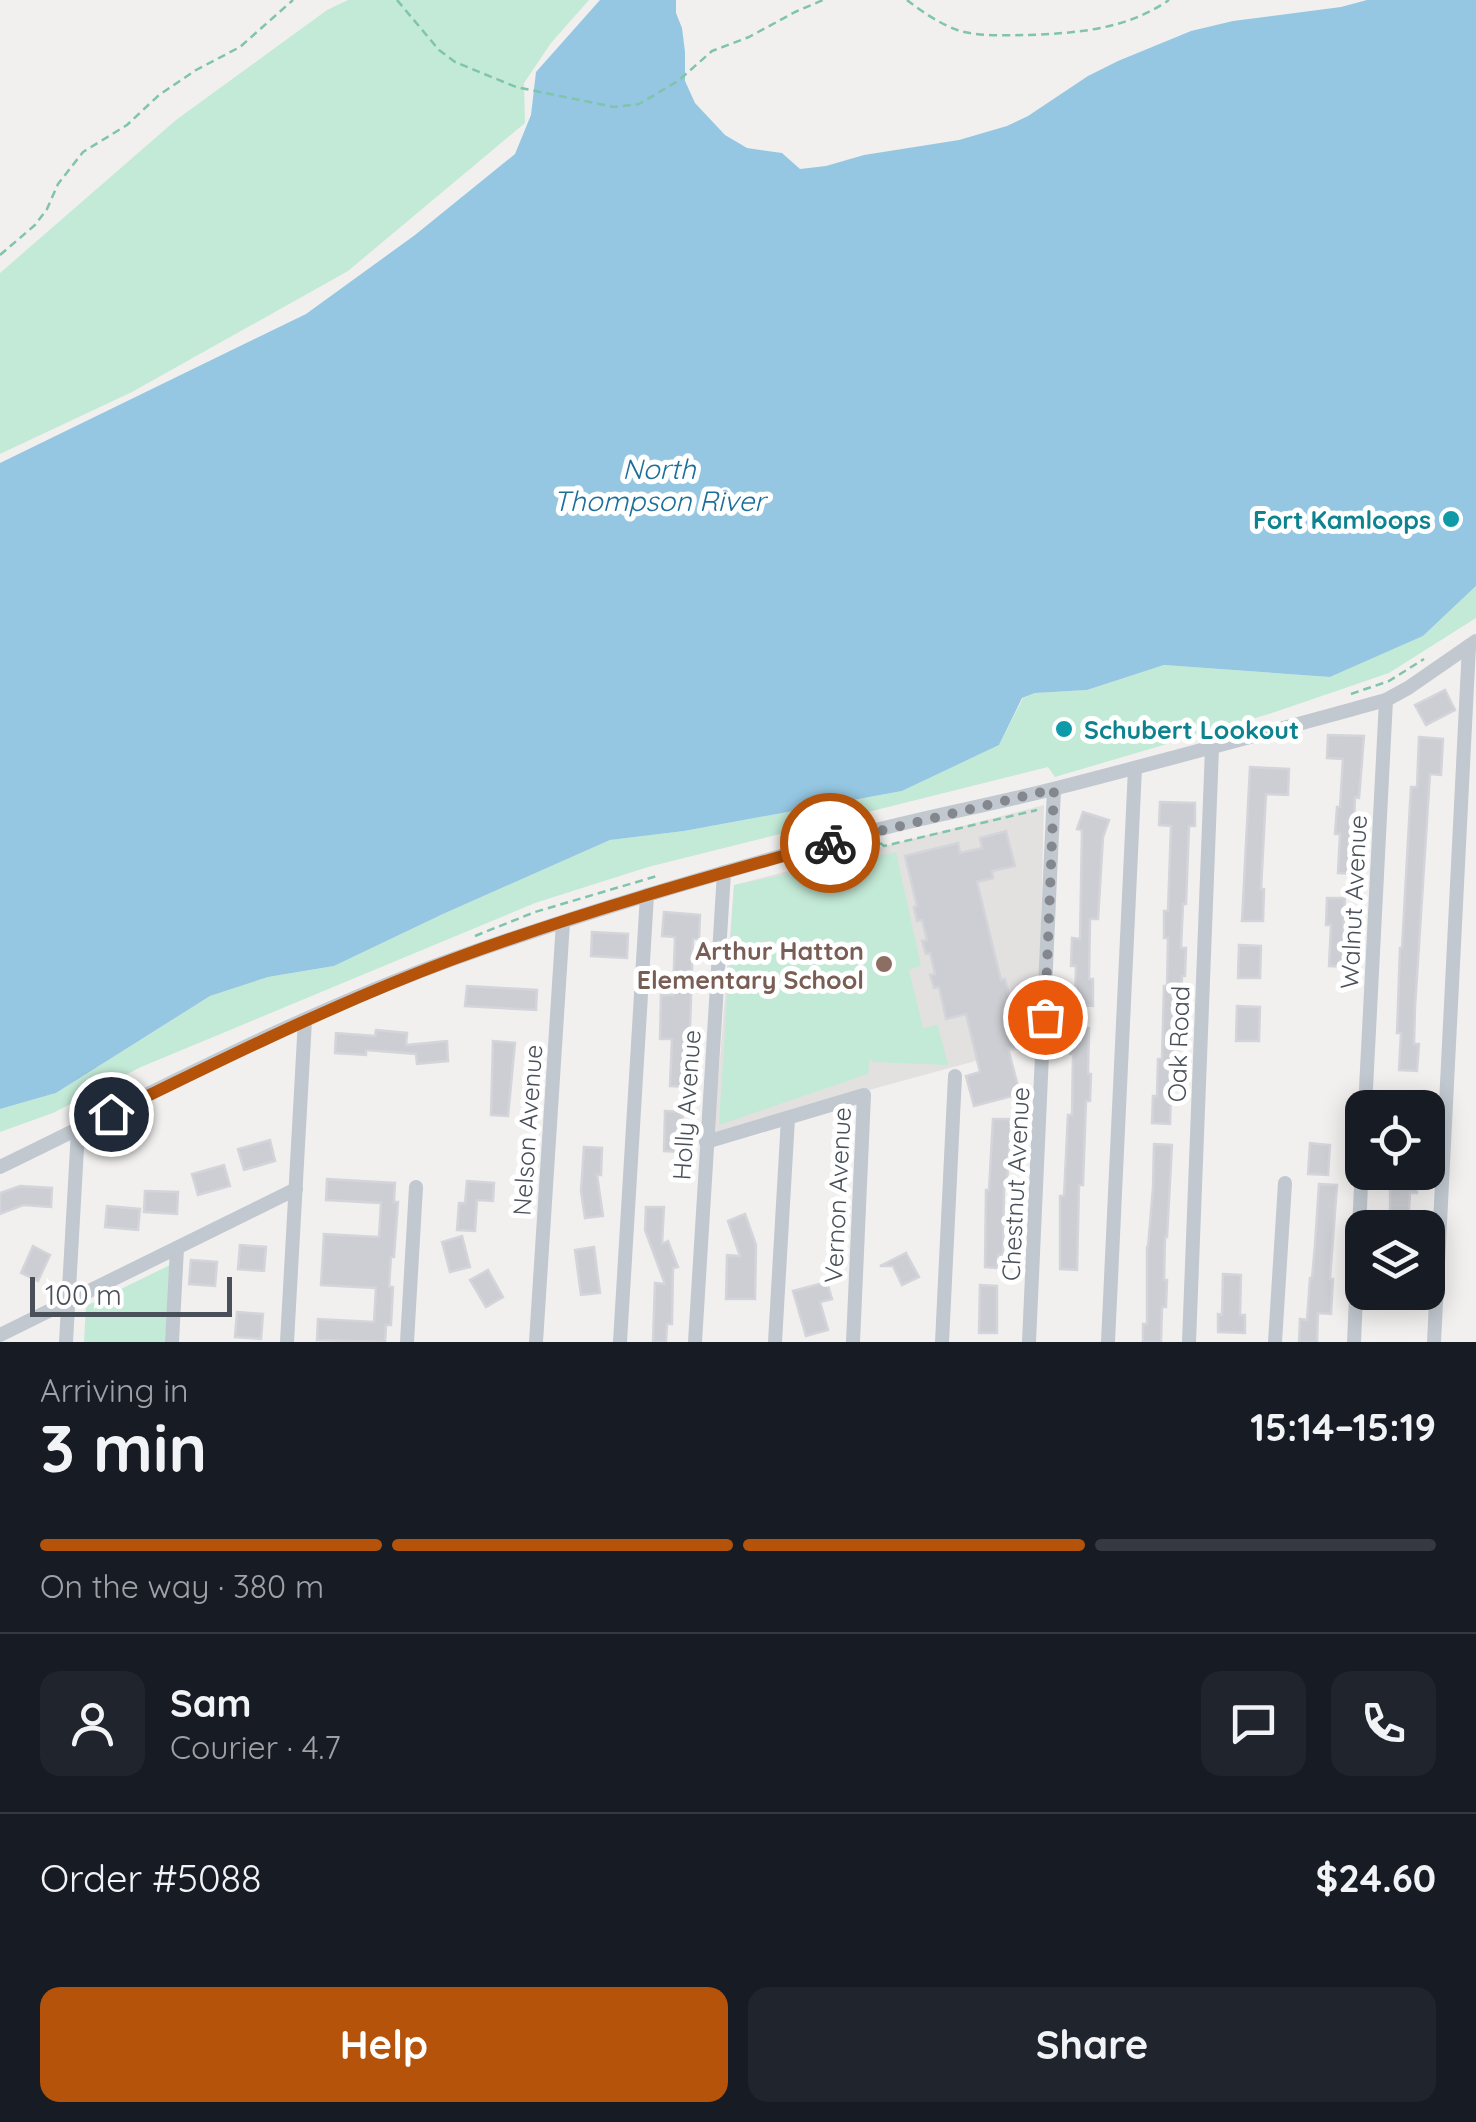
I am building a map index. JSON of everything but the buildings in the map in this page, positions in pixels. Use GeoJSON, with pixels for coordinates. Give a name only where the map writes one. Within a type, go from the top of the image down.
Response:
{"type":"FeatureCollection","features":[{"type":"Feature","properties":{"kind":"street"},"geometry":{"type":"LineString","coordinates":[[0,1168],[305,1020],[451,960],[724,872],[1386,700],[1472,644]]}},
{"type":"Feature","properties":{"kind":"street"},"geometry":{"type":"LineString","coordinates":[[1434,1342],[1472,644]]}},
{"type":"Feature","properties":{"kind":"street","name":"Walnut Avenue"},"geometry":{"type":"LineString","coordinates":[[1366,1090],[1386,700]]}},
{"type":"Feature","properties":{"kind":"street","name":"Oak Road"},"geometry":{"type":"LineString","coordinates":[[1189,1342],[1212,748]]}},
{"type":"Feature","properties":{"kind":"street"},"geometry":{"type":"LineString","coordinates":[[1108,1342],[1135,768]]}},
{"type":"Feature","properties":{"kind":"street","name":"Chestnut Avenue"},"geometry":{"type":"LineString","coordinates":[[1029,1342],[1054,789]]}},
{"type":"Feature","properties":{"kind":"street","name":"Holly Avenue"},"geometry":{"type":"LineString","coordinates":[[694,1342],[724,872]]}},
{"type":"Feature","properties":{"kind":"street"},"geometry":{"type":"LineString","coordinates":[[620,1342],[647,895]]}},
{"type":"Feature","properties":{"kind":"street","name":"Nelson Avenue"},"geometry":{"type":"LineString","coordinates":[[536,1342],[563,922]]}},
{"type":"Feature","properties":{"kind":"street"},"geometry":{"type":"LineString","coordinates":[[286,1342],[305,1020]]}},
{"type":"Feature","properties":{"kind":"street"},"geometry":{"type":"LineString","coordinates":[[942,1342],[955,1076]]}},
{"type":"Feature","properties":{"kind":"street","name":"Vernon Avenue"},"geometry":{"type":"LineString","coordinates":[[706,1142],[864,1095],[853,1342]]}},
{"type":"Feature","properties":{"kind":"street"},"geometry":{"type":"LineString","coordinates":[[775,1342],[788,1118]]}},
{"type":"Feature","properties":{"kind":"street"},"geometry":{"type":"LineString","coordinates":[[66,1342],[78,1130]]}},
{"type":"Feature","properties":{"kind":"street"},"geometry":{"type":"LineString","coordinates":[[1275,1342],[1284,1183]]}},
{"type":"Feature","properties":{"kind":"street"},"geometry":{"type":"LineString","coordinates":[[407,1342],[416,1187]]}},
{"type":"Feature","properties":{"kind":"street"},"geometry":{"type":"LineString","coordinates":[[0,1335],[296,1189]]}},
{"type":"Feature","properties":{"kind":"street"},"geometry":{"type":"LineString","coordinates":[[1354,1342],[1361,1190]]}},
{"type":"Feature","properties":{"kind":"street"},"geometry":{"type":"LineString","coordinates":[[172,1342],[178,1248]]}},
{"type":"Feature","properties":{"kind":"path"},"geometry":{"type":"LineString","coordinates":[[0,255],[35,225],[48,208],[58,184],[84,152],[108,139],[159,95],[196,70],[240,48],[293,0]]}},
{"type":"Feature","properties":{"kind":"path"},"geometry":{"type":"LineString","coordinates":[[397,0],[439,50],[456,62],[516,86],[614,107],[639,104],[678,81],[712,51],[823,0]]}},
{"type":"Feature","properties":{"kind":"path"},"geometry":{"type":"LineString","coordinates":[[907,0],[960,31],[1000,36],[1094,31],[1134,19],[1169,0]]}},
{"type":"Feature","properties":{"kind":"shaded area","name":"Arthur Hatton Elementary School"},"geometry":{"type":"Polygon","coordinates":[[[1044,805],[1038,1044],[714,1132],[734,885],[1044,805]]]}},
{"type":"Feature","properties":{"kind":"green space"},"geometry":{"type":"Polygon","coordinates":[[[348,0],[589,0],[551,43],[524,83],[525,123],[348,271],[132,392],[0,454],[0,273],[176,120],[327,10],[348,0]]]}},
{"type":"Feature","properties":{"kind":"green space"},"geometry":{"type":"Polygon","coordinates":[[[1476,586],[1476,618],[1389,673],[1275,712],[1055,777],[1048,767],[648,867],[535,903],[141,1067],[53,1113],[0,1132],[0,1109],[56,1093],[210,996],[268,977],[334,966],[610,840],[684,831],[902,791],[999,745],[1023,698],[1035,693],[1087,690],[1164,665],[1330,677],[1423,636],[1476,586]]]}},
{"type":"Feature","properties":{"kind":"green space"},"geometry":{"type":"Polygon","coordinates":[[[896,852],[921,966],[909,970],[923,1028],[938,1025],[948,1065],[873,1062],[870,1058],[868,1074],[719,1125],[734,885],[896,852]]]}},
{"type":"Feature","properties":{"kind":"green space"},"geometry":{"type":"Polygon","coordinates":[[[170,1265],[165,1342],[84,1342],[86,1306],[170,1265]]]}},
{"type":"Feature","properties":{"kind":"water","name":"North Thompson River"},"geometry":{"type":"Polygon","coordinates":[[[600,0],[676,0],[685,52],[685,81],[695,103],[725,135],[747,148],[782,153],[800,169],[959,140],[1007,126],[1088,76],[1191,31],[1367,0],[1476,0],[1476,586],[1423,636],[1330,677],[1164,665],[1087,690],[1035,693],[1022,698],[999,745],[902,791],[684,831],[610,840],[334,966],[268,977],[210,996],[56,1093],[0,1109],[0,463],[306,314],[415,235],[515,154],[531,115],[536,72],[600,0]]]}},
{"type":"Feature","properties":{"kind":"way so far"},"geometry":{"type":"LineString","coordinates":[[830,843],[1054,789],[1045,1017]]}},
{"type":"Feature","properties":{"kind":"place","name":"Fort Kamloops"},"geometry":{"type":"Point","coordinates":[1451,519]}},
{"type":"Feature","properties":{"kind":"place","name":"Schubert Lookout"},"geometry":{"type":"Point","coordinates":[1064,729]}},
{"type":"Feature","properties":{"kind":"place","name":"Arthur Hatton Elementary School"},"geometry":{"type":"Point","coordinates":[884,964]}},
{"type":"Feature","properties":{"kind":"route"},"geometry":{"type":"LineString","coordinates":[[111,1114],[305,1020],[451,960],[647,895],[830,843]]}}]}
